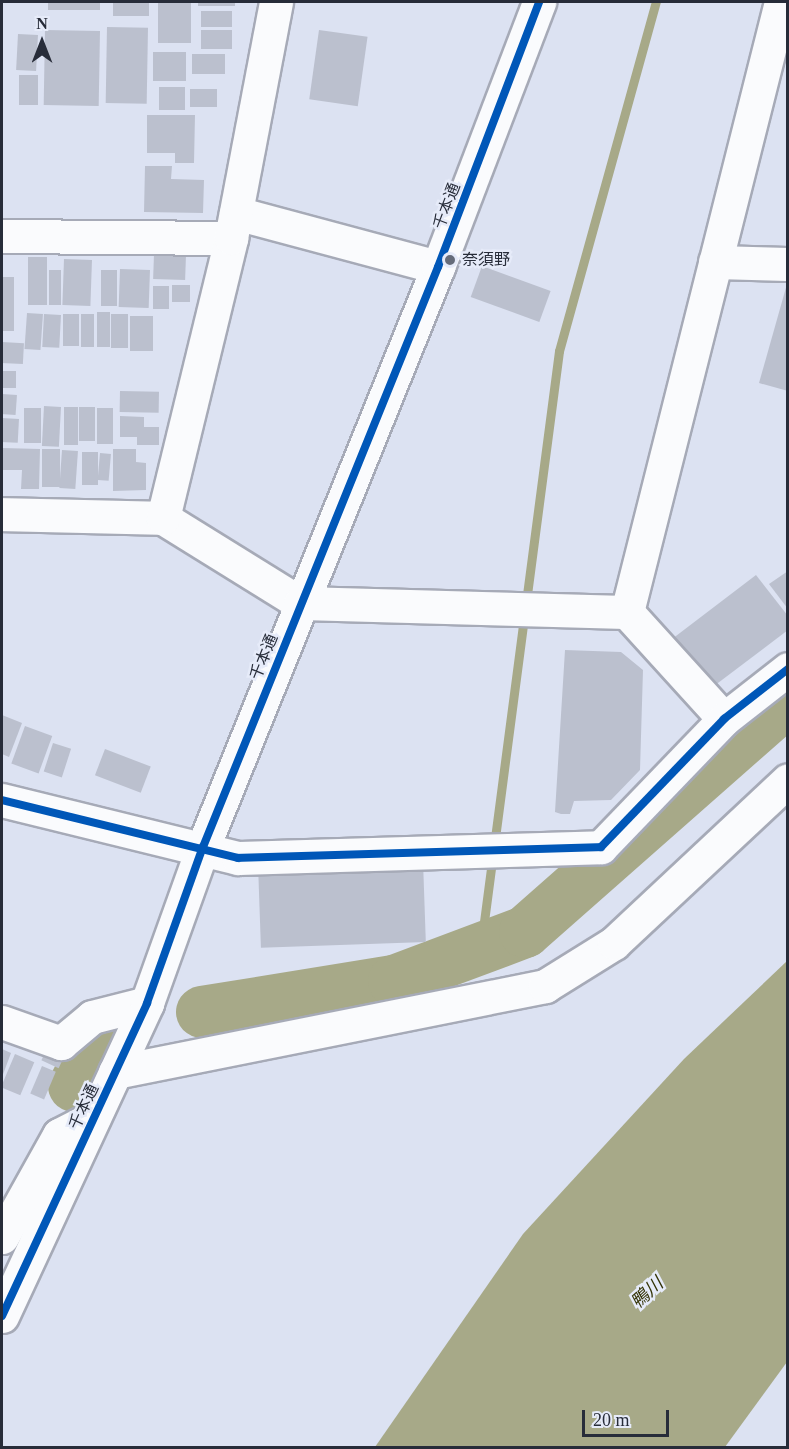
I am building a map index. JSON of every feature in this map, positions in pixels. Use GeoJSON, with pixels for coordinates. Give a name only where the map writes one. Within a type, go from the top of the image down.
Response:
{"type":"FeatureCollection","features":[{"type":"Feature","properties":{"kind":"street"},"geometry":{"type":"LineString","coordinates":[[163,518],[233,226],[276,2]]}},
{"type":"Feature","properties":{"kind":"street","name":"千本通"},"geometry":{"type":"LineString","coordinates":[[2,1316],[147,1004],[203,847],[438,267],[539,2]]}},
{"type":"Feature","properties":{"kind":"street"},"geometry":{"type":"LineString","coordinates":[[627,612],[781,2]]}},
{"type":"Feature","properties":{"kind":"street"},"geometry":{"type":"LineString","coordinates":[[2,236],[233,226],[438,267]]}},
{"type":"Feature","properties":{"kind":"street"},"geometry":{"type":"LineString","coordinates":[[715,261],[788,264]]}},
{"type":"Feature","properties":{"kind":"street"},"geometry":{"type":"LineString","coordinates":[[2,514],[163,518],[300,603],[627,612],[724,719]]}},
{"type":"Feature","properties":{"kind":"street"},"geometry":{"type":"LineString","coordinates":[[2,800],[203,847],[238,858],[601,847],[724,719],[788,669]]}},
{"type":"Feature","properties":{"kind":"street"},"geometry":{"type":"LineString","coordinates":[[115,1072],[545,986],[614,943],[788,780]]}},
{"type":"Feature","properties":{"kind":"street"},"geometry":{"type":"LineString","coordinates":[[2,1022],[61,1043],[74,1038],[92,1017],[147,1004]]}},
{"type":"Feature","properties":{"kind":"street"},"geometry":{"type":"LineString","coordinates":[[2,1237],[59,1135],[94,1117]]}},
{"type":"Feature","properties":{"kind":"water","name":"鴨川"},"geometry":{"type":"Polygon","coordinates":[[[787,961],[787,1362],[725,1447],[375,1447],[523,1234],[684,1059],[787,961]]]}},
{"type":"Feature","properties":{"kind":"building"},"geometry":{"type":"Polygon","coordinates":[[[48,2],[100,2],[100,10],[48,10],[48,2]]]}},
{"type":"Feature","properties":{"kind":"building"},"geometry":{"type":"Polygon","coordinates":[[[113,2],[149,2],[149,16],[113,16],[113,2]]]}},
{"type":"Feature","properties":{"kind":"building"},"geometry":{"type":"Polygon","coordinates":[[[158,2],[191,2],[191,43],[158,43],[158,2]]]}},
{"type":"Feature","properties":{"kind":"building"},"geometry":{"type":"Polygon","coordinates":[[[198,2],[235,2],[235,6],[198,6],[198,2]]]}},
{"type":"Feature","properties":{"kind":"building"},"geometry":{"type":"Polygon","coordinates":[[[201,11],[232,11],[232,27],[201,27],[201,11]]]}},
{"type":"Feature","properties":{"kind":"building"},"geometry":{"type":"Polygon","coordinates":[[[107,27],[148,28],[147,104],[106,103],[107,27]]]}},
{"type":"Feature","properties":{"kind":"building"},"geometry":{"type":"Polygon","coordinates":[[[45,30],[100,31],[99,106],[44,105],[45,30]]]}},
{"type":"Feature","properties":{"kind":"building"},"geometry":{"type":"Polygon","coordinates":[[[201,30],[232,30],[232,49],[201,49],[201,30]]]}},
{"type":"Feature","properties":{"kind":"building"},"geometry":{"type":"Polygon","coordinates":[[[319,30],[368,37],[358,106],[309,99],[319,30]]]}},
{"type":"Feature","properties":{"kind":"building"},"geometry":{"type":"Polygon","coordinates":[[[18,34],[38,35],[36,71],[16,70],[18,34]]]}},
{"type":"Feature","properties":{"kind":"building"},"geometry":{"type":"Polygon","coordinates":[[[153,52],[186,52],[186,81],[153,81],[153,52]]]}},
{"type":"Feature","properties":{"kind":"building"},"geometry":{"type":"Polygon","coordinates":[[[192,54],[225,54],[225,74],[192,74],[192,54]]]}},
{"type":"Feature","properties":{"kind":"building"},"geometry":{"type":"Polygon","coordinates":[[[19,75],[38,75],[38,105],[19,105],[19,75]]]}},
{"type":"Feature","properties":{"kind":"building"},"geometry":{"type":"Polygon","coordinates":[[[159,87],[185,87],[185,110],[159,110],[159,87]]]}},
{"type":"Feature","properties":{"kind":"building"},"geometry":{"type":"Polygon","coordinates":[[[190,89],[217,89],[217,107],[190,107],[190,89]]]}},
{"type":"Feature","properties":{"kind":"building"},"geometry":{"type":"Polygon","coordinates":[[[147,115],[195,115],[194,163],[175,163],[175,153],[147,153],[147,115]]]}},
{"type":"Feature","properties":{"kind":"building"},"geometry":{"type":"Polygon","coordinates":[[[145,166],[172,166],[171,179],[204,180],[203,213],[144,212],[145,166]]]}},
{"type":"Feature","properties":{"kind":"building"},"geometry":{"type":"Polygon","coordinates":[[[154,254],[186,255],[185,280],[153,279],[154,254]]]}},
{"type":"Feature","properties":{"kind":"building"},"geometry":{"type":"Polygon","coordinates":[[[28,257],[47,257],[47,305],[28,305],[28,257]]]}},
{"type":"Feature","properties":{"kind":"building"},"geometry":{"type":"Polygon","coordinates":[[[64,259],[92,260],[90,306],[62,305],[64,259]]]}},
{"type":"Feature","properties":{"kind":"building"},"geometry":{"type":"Polygon","coordinates":[[[482,266],[551,291],[539,322],[471,297],[482,266]]]}},
{"type":"Feature","properties":{"kind":"building"},"geometry":{"type":"Polygon","coordinates":[[[120,269],[150,270],[149,308],[119,307],[120,269]]]}},
{"type":"Feature","properties":{"kind":"building"},"geometry":{"type":"Polygon","coordinates":[[[49,270],[61,270],[61,305],[49,305],[49,270]]]}},
{"type":"Feature","properties":{"kind":"building"},"geometry":{"type":"Polygon","coordinates":[[[101,270],[117,270],[117,306],[101,306],[101,270]]]}},
{"type":"Feature","properties":{"kind":"building"},"geometry":{"type":"Polygon","coordinates":[[[2,277],[14,277],[14,331],[2,331],[2,277]]]}},
{"type":"Feature","properties":{"kind":"building"},"geometry":{"type":"Polygon","coordinates":[[[788,284],[788,391],[759,383],[788,284]]]}},
{"type":"Feature","properties":{"kind":"building"},"geometry":{"type":"Polygon","coordinates":[[[172,285],[190,285],[190,302],[172,302],[172,285]]]}},
{"type":"Feature","properties":{"kind":"building"},"geometry":{"type":"Polygon","coordinates":[[[153,286],[169,286],[169,309],[153,309],[153,286]]]}},
{"type":"Feature","properties":{"kind":"building"},"geometry":{"type":"Polygon","coordinates":[[[97,312],[110,312],[110,347],[97,347],[97,312]]]}},
{"type":"Feature","properties":{"kind":"building"},"geometry":{"type":"Polygon","coordinates":[[[27,313],[43,314],[40,350],[24,349],[27,313]]]}},
{"type":"Feature","properties":{"kind":"building"},"geometry":{"type":"Polygon","coordinates":[[[44,314],[61,315],[59,348],[42,347],[44,314]]]}},
{"type":"Feature","properties":{"kind":"building"},"geometry":{"type":"Polygon","coordinates":[[[63,314],[79,314],[79,346],[63,346],[63,314]]]}},
{"type":"Feature","properties":{"kind":"building"},"geometry":{"type":"Polygon","coordinates":[[[81,314],[94,314],[94,347],[81,347],[81,314]]]}},
{"type":"Feature","properties":{"kind":"building"},"geometry":{"type":"Polygon","coordinates":[[[111,314],[128,314],[128,348],[111,348],[111,314]]]}},
{"type":"Feature","properties":{"kind":"building"},"geometry":{"type":"Polygon","coordinates":[[[130,316],[153,316],[153,351],[130,351],[130,316]]]}},
{"type":"Feature","properties":{"kind":"building"},"geometry":{"type":"Polygon","coordinates":[[[2,342],[24,343],[23,364],[2,363],[2,342]]]}},
{"type":"Feature","properties":{"kind":"building"},"geometry":{"type":"Polygon","coordinates":[[[2,371],[16,371],[16,388],[2,388],[2,371]]]}},
{"type":"Feature","properties":{"kind":"building"},"geometry":{"type":"Polygon","coordinates":[[[120,391],[159,392],[159,413],[120,412],[120,391]]]}},
{"type":"Feature","properties":{"kind":"building"},"geometry":{"type":"Polygon","coordinates":[[[2,394],[17,395],[16,415],[2,414],[2,394]]]}},
{"type":"Feature","properties":{"kind":"building"},"geometry":{"type":"Polygon","coordinates":[[[44,406],[61,407],[59,447],[42,446],[44,406]]]}},
{"type":"Feature","properties":{"kind":"building"},"geometry":{"type":"Polygon","coordinates":[[[64,407],[78,407],[78,445],[64,445],[64,407]]]}},
{"type":"Feature","properties":{"kind":"building"},"geometry":{"type":"Polygon","coordinates":[[[79,407],[95,407],[95,441],[79,441],[79,407]]]}},
{"type":"Feature","properties":{"kind":"building"},"geometry":{"type":"Polygon","coordinates":[[[24,408],[41,408],[41,443],[24,443],[24,408]]]}},
{"type":"Feature","properties":{"kind":"building"},"geometry":{"type":"Polygon","coordinates":[[[97,408],[113,408],[113,444],[97,444],[97,408]]]}},
{"type":"Feature","properties":{"kind":"building"},"geometry":{"type":"Polygon","coordinates":[[[120,416],[144,417],[144,427],[159,427],[159,445],[137,445],[137,437],[120,437],[120,416]]]}},
{"type":"Feature","properties":{"kind":"building"},"geometry":{"type":"Polygon","coordinates":[[[2,418],[19,419],[18,443],[2,442],[2,418]]]}},
{"type":"Feature","properties":{"kind":"building"},"geometry":{"type":"Polygon","coordinates":[[[2,448],[40,449],[39,489],[21,489],[22,470],[2,470],[2,448]]]}},
{"type":"Feature","properties":{"kind":"building"},"geometry":{"type":"Polygon","coordinates":[[[42,449],[60,449],[60,487],[42,487],[42,449]]]}},
{"type":"Feature","properties":{"kind":"building"},"geometry":{"type":"Polygon","coordinates":[[[113,449],[136,449],[136,462],[146,463],[146,490],[113,491],[113,449]]]}},
{"type":"Feature","properties":{"kind":"building"},"geometry":{"type":"Polygon","coordinates":[[[62,450],[78,451],[75,489],[59,488],[62,450]]]}},
{"type":"Feature","properties":{"kind":"building"},"geometry":{"type":"Polygon","coordinates":[[[82,452],[98,452],[98,485],[82,485],[82,452]]]}},
{"type":"Feature","properties":{"kind":"building"},"geometry":{"type":"Polygon","coordinates":[[[100,453],[111,454],[109,481],[98,480],[100,453]]]}},
{"type":"Feature","properties":{"kind":"building"},"geometry":{"type":"Polygon","coordinates":[[[788,571],[788,609],[769,584],[788,571]]]}},
{"type":"Feature","properties":{"kind":"building"},"geometry":{"type":"Polygon","coordinates":[[[756,575],[788,616],[788,630],[710,689],[672,639],[756,575]]]}},
{"type":"Feature","properties":{"kind":"building"},"geometry":{"type":"Polygon","coordinates":[[[565,650],[621,652],[643,670],[640,770],[611,800],[574,801],[570,814],[555,812],[565,650]]]}},
{"type":"Feature","properties":{"kind":"building"},"geometry":{"type":"Polygon","coordinates":[[[2,715],[22,723],[9,757],[2,754],[2,715]]]}},
{"type":"Feature","properties":{"kind":"building"},"geometry":{"type":"Polygon","coordinates":[[[25,726],[52,736],[39,774],[11,764],[25,726]]]}},
{"type":"Feature","properties":{"kind":"building"},"geometry":{"type":"Polygon","coordinates":[[[53,743],[71,749],[62,777],[44,772],[53,743]]]}},
{"type":"Feature","properties":{"kind":"building"},"geometry":{"type":"Polygon","coordinates":[[[105,749],[151,767],[141,793],[95,775],[105,749]]]}},
{"type":"Feature","properties":{"kind":"building"},"geometry":{"type":"Polygon","coordinates":[[[423,861],[426,942],[261,948],[258,867],[423,861]]]}},
{"type":"Feature","properties":{"kind":"building"},"geometry":{"type":"Polygon","coordinates":[[[49,1044],[66,1052],[59,1068],[41,1060],[49,1044]]]}},
{"type":"Feature","properties":{"kind":"building"},"geometry":{"type":"Polygon","coordinates":[[[2,1049],[11,1053],[2,1077],[2,1049]]]}},
{"type":"Feature","properties":{"kind":"building"},"geometry":{"type":"Polygon","coordinates":[[[15,1054],[34,1062],[20,1095],[2,1088],[15,1054]]]}},
{"type":"Feature","properties":{"kind":"building"},"geometry":{"type":"Polygon","coordinates":[[[42,1066],[56,1072],[44,1099],[30,1094],[42,1066]]]}},
{"type":"Feature","properties":{"kind":"waterway"},"geometry":{"type":"LineString","coordinates":[[480,952],[559,351],[656,2]]}},
{"type":"Feature","properties":{"kind":"waterway"},"geometry":{"type":"LineString","coordinates":[[202,1012],[394,981],[525,932],[788,700]]}},
{"type":"Feature","properties":{"kind":"waterway"},"geometry":{"type":"LineString","coordinates":[[74,1086],[100,1036]]}},
{"type":"Feature","properties":{"kind":"cycle path"},"geometry":{"type":"LineString","coordinates":[[2,1316],[147,1003],[203,847],[438,267],[539,2]]}},
{"type":"Feature","properties":{"kind":"cycle path"},"geometry":{"type":"LineString","coordinates":[[2,800],[238,858],[601,847],[724,719],[788,669]]}},
{"type":"Feature","properties":{"kind":"place","name":"奈須野"},"geometry":{"type":"Point","coordinates":[450,260]}}]}
